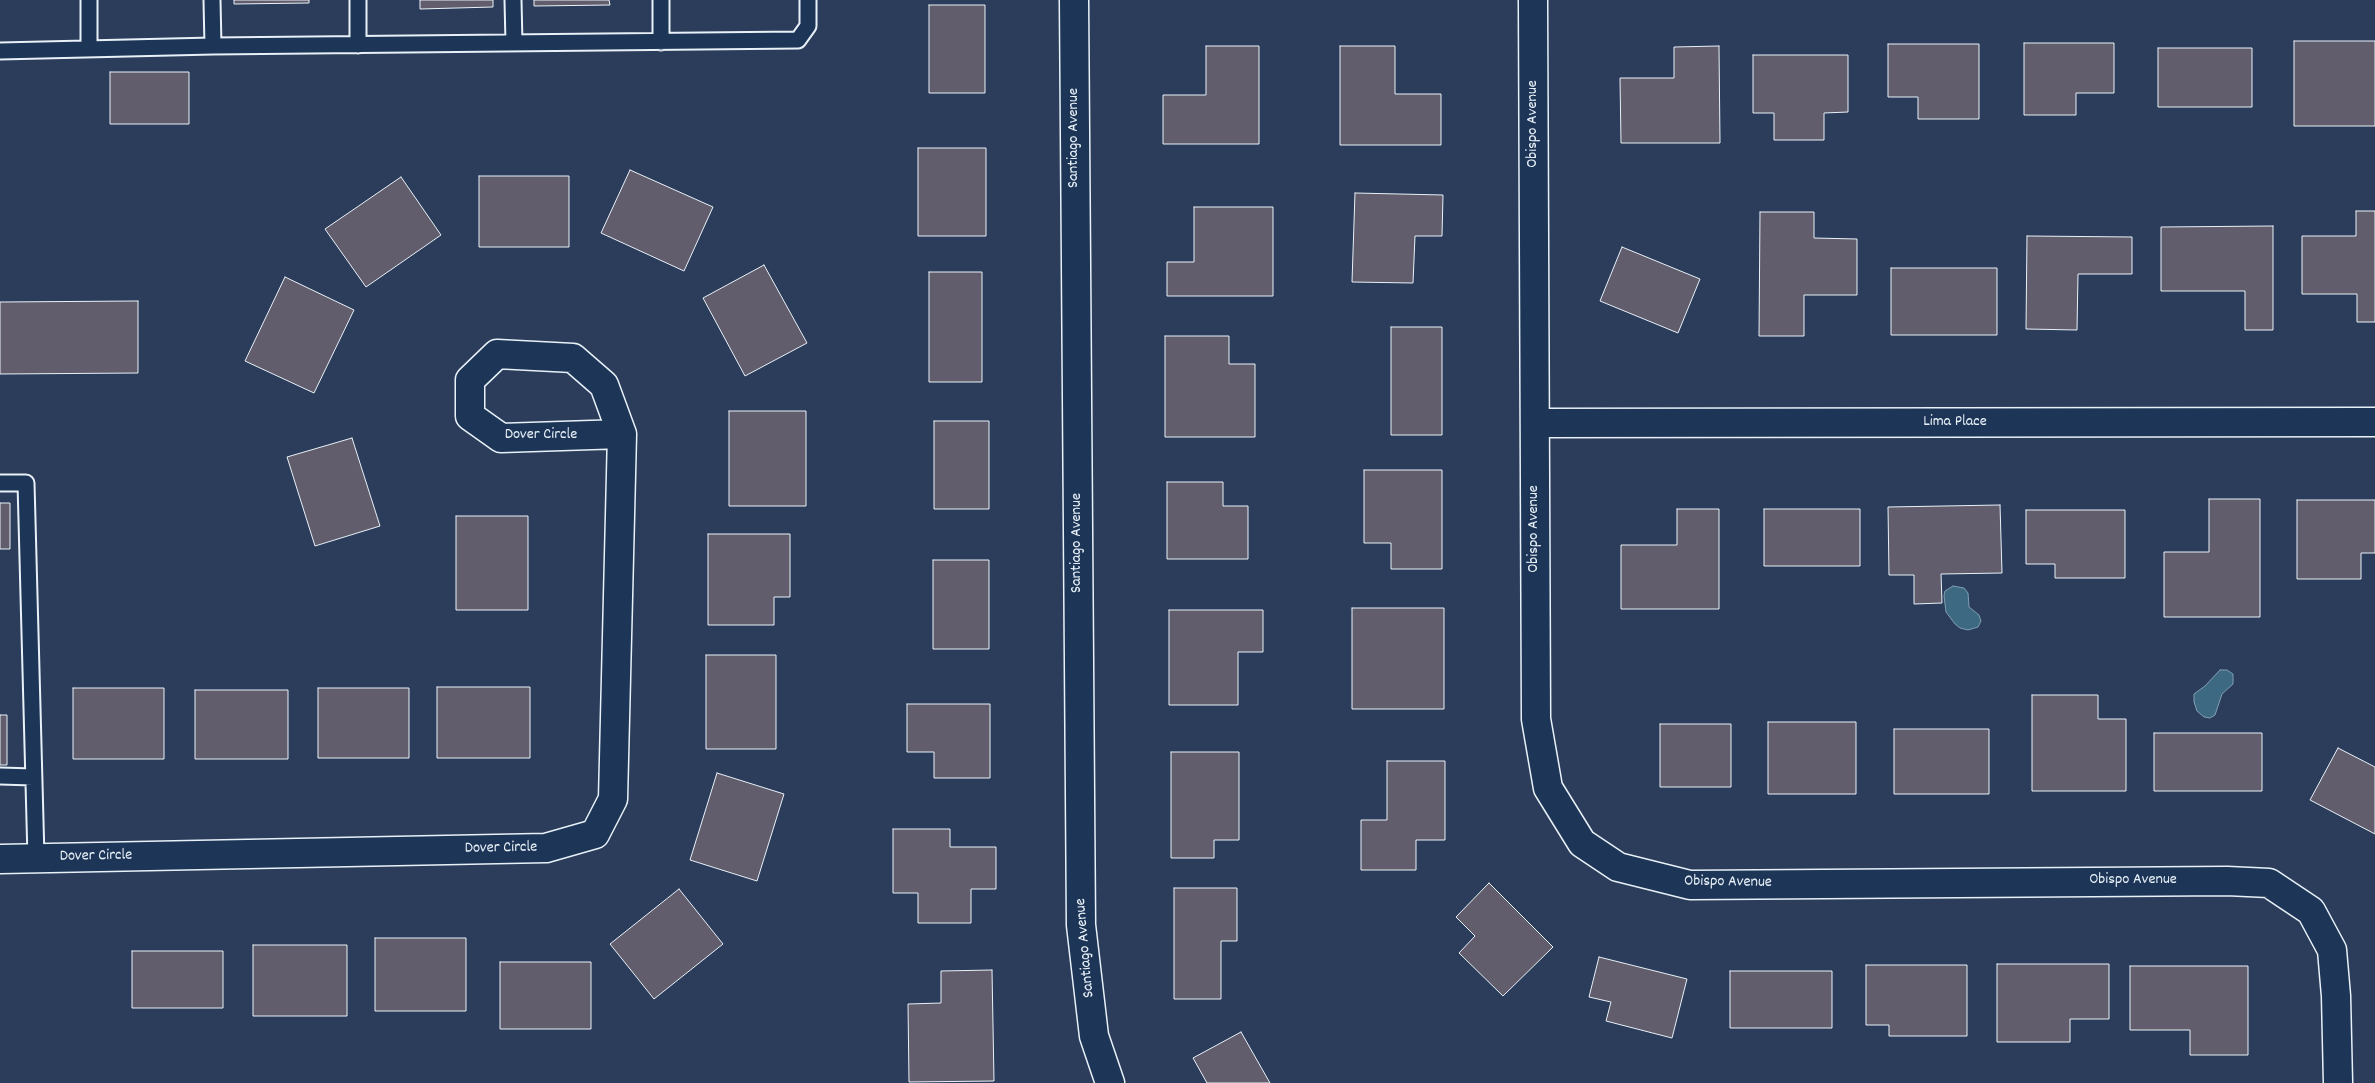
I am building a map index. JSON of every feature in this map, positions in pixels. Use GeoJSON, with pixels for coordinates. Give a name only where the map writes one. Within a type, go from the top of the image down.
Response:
{"type":"FeatureCollection","features":[{"type":"Feature","properties":{"kind":"street","name":"Santiago Avenue"},"geometry":{"type":"LineString","coordinates":[[1074,0],[1081,925],[1094,1036],[1110,1083]]}},
{"type":"Feature","properties":{"kind":"street","name":"Obispo Avenue"},"geometry":{"type":"LineString","coordinates":[[1533,0],[1536,719],[1548,788],[1582,843],[1618,867],[1690,885],[2227,880],[2269,883],[2311,911],[2332,950],[2336,996],[2338,1083]]}},
{"type":"Feature","properties":{"kind":"street","name":"Dover Circle"},"geometry":{"type":"LineString","coordinates":[[0,859],[546,848],[596,834],[613,799],[622,434],[604,385],[573,358],[497,354],[470,380],[470,416],[501,438],[622,434]]}},
{"type":"Feature","properties":{"kind":"street","name":"Lima Place"},"geometry":{"type":"LineString","coordinates":[[1535,423],[2375,422]]}},
{"type":"Feature","properties":{"kind":"lane"},"geometry":{"type":"LineString","coordinates":[[89,0],[89,49]]}},
{"type":"Feature","properties":{"kind":"lane"},"geometry":{"type":"LineString","coordinates":[[212,0],[213,46]]}},
{"type":"Feature","properties":{"kind":"lane"},"geometry":{"type":"LineString","coordinates":[[358,0],[358,44]]}},
{"type":"Feature","properties":{"kind":"lane"},"geometry":{"type":"LineString","coordinates":[[513,0],[514,43]]}},
{"type":"Feature","properties":{"kind":"lane"},"geometry":{"type":"LineString","coordinates":[[661,0],[661,42]]}},
{"type":"Feature","properties":{"kind":"lane"},"geometry":{"type":"LineString","coordinates":[[0,51],[358,44],[798,40],[808,26],[808,0]]}},
{"type":"Feature","properties":{"kind":"lane"},"geometry":{"type":"LineString","coordinates":[[0,483],[26,483],[36,858]]}},
{"type":"Feature","properties":{"kind":"lane"},"geometry":{"type":"LineString","coordinates":[[0,776],[33,777]]}},
{"type":"Feature","properties":{"kind":"water"},"geometry":{"type":"Polygon","coordinates":[[[1953,586],[1964,588],[1968,593],[1969,607],[1979,615],[1981,621],[1978,627],[1968,630],[1960,628],[1946,612],[1945,591],[1953,586]]]}},
{"type":"Feature","properties":{"kind":"water"},"geometry":{"type":"Polygon","coordinates":[[[2220,670],[2227,670],[2233,674],[2233,684],[2222,694],[2215,715],[2210,718],[2204,717],[2197,711],[2194,694],[2205,686],[2220,670]]]}},
{"type":"Feature","properties":{"kind":"building"},"geometry":{"type":"Polygon","coordinates":[[[234,0],[309,0],[309,3],[234,4],[234,0]]]}},
{"type":"Feature","properties":{"kind":"building"},"geometry":{"type":"Polygon","coordinates":[[[420,0],[493,0],[493,7],[420,9],[420,0]]]}},
{"type":"Feature","properties":{"kind":"building"},"geometry":{"type":"Polygon","coordinates":[[[534,0],[609,0],[610,5],[534,6],[534,0]]]}},
{"type":"Feature","properties":{"kind":"building"},"geometry":{"type":"Polygon","coordinates":[[[929,5],[985,5],[985,93],[929,93],[929,5]]]}},
{"type":"Feature","properties":{"kind":"building"},"geometry":{"type":"Polygon","coordinates":[[[2294,41],[2375,41],[2375,126],[2294,126],[2294,41]]]}},
{"type":"Feature","properties":{"kind":"building"},"geometry":{"type":"Polygon","coordinates":[[[2024,43],[2114,43],[2114,93],[2076,93],[2076,115],[2024,115],[2024,43]]]}},
{"type":"Feature","properties":{"kind":"building"},"geometry":{"type":"Polygon","coordinates":[[[1888,44],[1979,44],[1979,119],[1918,119],[1918,97],[1888,97],[1888,44]]]}},
{"type":"Feature","properties":{"kind":"building"},"geometry":{"type":"Polygon","coordinates":[[[1206,46],[1259,46],[1259,144],[1163,144],[1163,95],[1206,95],[1206,46]]]}},
{"type":"Feature","properties":{"kind":"building"},"geometry":{"type":"Polygon","coordinates":[[[1340,46],[1395,46],[1395,94],[1441,94],[1441,145],[1340,145],[1340,46]]]}},
{"type":"Feature","properties":{"kind":"building"},"geometry":{"type":"Polygon","coordinates":[[[1719,46],[1720,143],[1621,143],[1620,78],[1674,78],[1674,47],[1719,46]]]}},
{"type":"Feature","properties":{"kind":"building"},"geometry":{"type":"Polygon","coordinates":[[[2158,48],[2252,48],[2252,107],[2158,107],[2158,48]]]}},
{"type":"Feature","properties":{"kind":"building"},"geometry":{"type":"Polygon","coordinates":[[[1753,55],[1848,55],[1848,112],[1824,113],[1824,140],[1774,140],[1774,113],[1753,113],[1753,55]]]}},
{"type":"Feature","properties":{"kind":"building"},"geometry":{"type":"Polygon","coordinates":[[[110,72],[189,72],[189,124],[110,124],[110,72]]]}},
{"type":"Feature","properties":{"kind":"building"},"geometry":{"type":"Polygon","coordinates":[[[918,148],[986,148],[986,236],[918,236],[918,148]]]}},
{"type":"Feature","properties":{"kind":"building"},"geometry":{"type":"Polygon","coordinates":[[[630,170],[713,207],[684,271],[601,233],[630,170]]]}},
{"type":"Feature","properties":{"kind":"building"},"geometry":{"type":"Polygon","coordinates":[[[479,176],[569,176],[569,247],[479,247],[479,176]]]}},
{"type":"Feature","properties":{"kind":"building"},"geometry":{"type":"Polygon","coordinates":[[[401,177],[441,235],[366,287],[325,229],[401,177]]]}},
{"type":"Feature","properties":{"kind":"building"},"geometry":{"type":"Polygon","coordinates":[[[1355,193],[1443,195],[1442,236],[1415,236],[1413,283],[1352,282],[1355,193]]]}},
{"type":"Feature","properties":{"kind":"building"},"geometry":{"type":"Polygon","coordinates":[[[1194,207],[1273,207],[1273,296],[1167,296],[1167,262],[1194,262],[1194,207]]]}},
{"type":"Feature","properties":{"kind":"building"},"geometry":{"type":"Polygon","coordinates":[[[2356,211],[2375,211],[2375,322],[2357,322],[2357,294],[2302,294],[2302,236],[2356,236],[2356,211]]]}},
{"type":"Feature","properties":{"kind":"building"},"geometry":{"type":"Polygon","coordinates":[[[1760,212],[1814,212],[1814,238],[1857,239],[1857,295],[1804,295],[1804,336],[1759,336],[1760,212]]]}},
{"type":"Feature","properties":{"kind":"building"},"geometry":{"type":"Polygon","coordinates":[[[2273,226],[2273,330],[2245,330],[2245,291],[2161,291],[2161,227],[2273,226]]]}},
{"type":"Feature","properties":{"kind":"building"},"geometry":{"type":"Polygon","coordinates":[[[2027,236],[2132,237],[2132,274],[2078,274],[2077,330],[2026,329],[2027,236]]]}},
{"type":"Feature","properties":{"kind":"building"},"geometry":{"type":"Polygon","coordinates":[[[1622,247],[1700,279],[1678,333],[1600,301],[1622,247]]]}},
{"type":"Feature","properties":{"kind":"building"},"geometry":{"type":"Polygon","coordinates":[[[764,265],[807,343],[745,376],[703,298],[764,265]]]}},
{"type":"Feature","properties":{"kind":"building"},"geometry":{"type":"Polygon","coordinates":[[[1891,268],[1997,268],[1997,335],[1891,335],[1891,268]]]}},
{"type":"Feature","properties":{"kind":"building"},"geometry":{"type":"Polygon","coordinates":[[[929,272],[982,272],[982,382],[929,382],[929,272]]]}},
{"type":"Feature","properties":{"kind":"building"},"geometry":{"type":"Polygon","coordinates":[[[285,277],[354,310],[314,393],[245,361],[285,277]]]}},
{"type":"Feature","properties":{"kind":"building"},"geometry":{"type":"Polygon","coordinates":[[[138,301],[138,373],[0,374],[0,302],[138,301]]]}},
{"type":"Feature","properties":{"kind":"building"},"geometry":{"type":"Polygon","coordinates":[[[1391,327],[1442,327],[1442,435],[1391,435],[1391,327]]]}},
{"type":"Feature","properties":{"kind":"building"},"geometry":{"type":"Polygon","coordinates":[[[1165,336],[1229,336],[1229,364],[1255,364],[1255,437],[1165,437],[1165,336]]]}},
{"type":"Feature","properties":{"kind":"building"},"geometry":{"type":"Polygon","coordinates":[[[729,411],[806,411],[806,506],[729,506],[729,411]]]}},
{"type":"Feature","properties":{"kind":"building"},"geometry":{"type":"Polygon","coordinates":[[[934,421],[989,421],[989,509],[934,509],[934,421]]]}},
{"type":"Feature","properties":{"kind":"building"},"geometry":{"type":"Polygon","coordinates":[[[352,438],[380,526],[315,546],[287,457],[352,438]]]}},
{"type":"Feature","properties":{"kind":"building"},"geometry":{"type":"Polygon","coordinates":[[[1364,470],[1442,470],[1442,569],[1391,569],[1391,543],[1364,543],[1364,470]]]}},
{"type":"Feature","properties":{"kind":"building"},"geometry":{"type":"Polygon","coordinates":[[[1167,482],[1223,482],[1223,506],[1248,506],[1248,559],[1167,559],[1167,482]]]}},
{"type":"Feature","properties":{"kind":"building"},"geometry":{"type":"Polygon","coordinates":[[[2209,499],[2260,499],[2260,617],[2164,617],[2164,552],[2209,552],[2209,499]]]}},
{"type":"Feature","properties":{"kind":"building"},"geometry":{"type":"Polygon","coordinates":[[[2297,500],[2375,500],[2375,553],[2361,553],[2361,579],[2297,579],[2297,500]]]}},
{"type":"Feature","properties":{"kind":"building"},"geometry":{"type":"Polygon","coordinates":[[[0,503],[10,503],[10,549],[0,549],[0,503]]]}},
{"type":"Feature","properties":{"kind":"building"},"geometry":{"type":"Polygon","coordinates":[[[2000,505],[2002,573],[1941,574],[1942,603],[1914,604],[1914,575],[1889,575],[1888,507],[2000,505]]]}},
{"type":"Feature","properties":{"kind":"building"},"geometry":{"type":"Polygon","coordinates":[[[1677,509],[1719,509],[1719,609],[1621,609],[1621,545],[1677,545],[1677,509]]]}},
{"type":"Feature","properties":{"kind":"building"},"geometry":{"type":"Polygon","coordinates":[[[1764,509],[1860,509],[1860,566],[1764,566],[1764,509]]]}},
{"type":"Feature","properties":{"kind":"building"},"geometry":{"type":"Polygon","coordinates":[[[2026,510],[2125,510],[2125,578],[2055,578],[2055,564],[2026,564],[2026,510]]]}},
{"type":"Feature","properties":{"kind":"building"},"geometry":{"type":"Polygon","coordinates":[[[456,516],[528,516],[528,610],[456,610],[456,516]]]}},
{"type":"Feature","properties":{"kind":"building"},"geometry":{"type":"Polygon","coordinates":[[[708,534],[790,534],[790,597],[774,597],[774,625],[708,625],[708,534]]]}},
{"type":"Feature","properties":{"kind":"building"},"geometry":{"type":"Polygon","coordinates":[[[933,560],[989,560],[989,649],[933,649],[933,560]]]}},
{"type":"Feature","properties":{"kind":"building"},"geometry":{"type":"Polygon","coordinates":[[[1352,608],[1444,608],[1444,709],[1352,709],[1352,608]]]}},
{"type":"Feature","properties":{"kind":"building"},"geometry":{"type":"Polygon","coordinates":[[[1169,610],[1263,610],[1263,652],[1238,652],[1238,705],[1169,705],[1169,610]]]}},
{"type":"Feature","properties":{"kind":"building"},"geometry":{"type":"Polygon","coordinates":[[[706,655],[776,655],[776,749],[706,749],[706,655]]]}},
{"type":"Feature","properties":{"kind":"building"},"geometry":{"type":"Polygon","coordinates":[[[437,687],[530,687],[530,758],[437,758],[437,687]]]}},
{"type":"Feature","properties":{"kind":"building"},"geometry":{"type":"Polygon","coordinates":[[[73,688],[164,688],[164,759],[73,759],[73,688]]]}},
{"type":"Feature","properties":{"kind":"building"},"geometry":{"type":"Polygon","coordinates":[[[318,688],[409,688],[409,758],[318,758],[318,688]]]}},
{"type":"Feature","properties":{"kind":"building"},"geometry":{"type":"Polygon","coordinates":[[[195,690],[288,690],[288,759],[195,759],[195,690]]]}},
{"type":"Feature","properties":{"kind":"building"},"geometry":{"type":"Polygon","coordinates":[[[2032,695],[2098,695],[2098,719],[2126,719],[2126,791],[2032,791],[2032,695]]]}},
{"type":"Feature","properties":{"kind":"building"},"geometry":{"type":"Polygon","coordinates":[[[907,704],[990,704],[990,778],[934,778],[934,752],[907,752],[907,704]]]}},
{"type":"Feature","properties":{"kind":"building"},"geometry":{"type":"Polygon","coordinates":[[[0,715],[7,715],[7,765],[0,765],[0,715]]]}},
{"type":"Feature","properties":{"kind":"building"},"geometry":{"type":"Polygon","coordinates":[[[1768,722],[1856,722],[1856,794],[1768,794],[1768,722]]]}},
{"type":"Feature","properties":{"kind":"building"},"geometry":{"type":"Polygon","coordinates":[[[1660,724],[1731,724],[1731,787],[1660,787],[1660,724]]]}},
{"type":"Feature","properties":{"kind":"building"},"geometry":{"type":"Polygon","coordinates":[[[1894,729],[1989,729],[1989,794],[1894,794],[1894,729]]]}},
{"type":"Feature","properties":{"kind":"building"},"geometry":{"type":"Polygon","coordinates":[[[2154,733],[2262,733],[2262,791],[2154,791],[2154,733]]]}},
{"type":"Feature","properties":{"kind":"building"},"geometry":{"type":"Polygon","coordinates":[[[2338,748],[2375,767],[2375,834],[2310,800],[2338,748]]]}},
{"type":"Feature","properties":{"kind":"building"},"geometry":{"type":"Polygon","coordinates":[[[1171,752],[1239,752],[1239,840],[1214,840],[1214,858],[1171,858],[1171,752]]]}},
{"type":"Feature","properties":{"kind":"building"},"geometry":{"type":"Polygon","coordinates":[[[1387,761],[1445,761],[1445,840],[1416,840],[1416,870],[1361,870],[1361,820],[1387,820],[1387,761]]]}},
{"type":"Feature","properties":{"kind":"building"},"geometry":{"type":"Polygon","coordinates":[[[717,773],[784,794],[757,881],[690,860],[717,773]]]}},
{"type":"Feature","properties":{"kind":"building"},"geometry":{"type":"Polygon","coordinates":[[[893,829],[950,829],[950,847],[996,847],[996,889],[971,889],[971,923],[918,923],[918,893],[893,893],[893,829]]]}},
{"type":"Feature","properties":{"kind":"building"},"geometry":{"type":"Polygon","coordinates":[[[1489,883],[1553,947],[1503,996],[1459,953],[1475,936],[1456,917],[1489,883]]]}},
{"type":"Feature","properties":{"kind":"building"},"geometry":{"type":"Polygon","coordinates":[[[1174,888],[1237,888],[1237,941],[1221,941],[1221,999],[1174,999],[1174,888]]]}},
{"type":"Feature","properties":{"kind":"building"},"geometry":{"type":"Polygon","coordinates":[[[679,889],[723,944],[654,999],[610,944],[679,889]]]}},
{"type":"Feature","properties":{"kind":"building"},"geometry":{"type":"Polygon","coordinates":[[[375,938],[466,938],[466,1011],[375,1011],[375,938]]]}},
{"type":"Feature","properties":{"kind":"building"},"geometry":{"type":"Polygon","coordinates":[[[253,945],[347,945],[347,1016],[253,1016],[253,945]]]}},
{"type":"Feature","properties":{"kind":"building"},"geometry":{"type":"Polygon","coordinates":[[[132,951],[223,951],[223,1008],[132,1008],[132,951]]]}},
{"type":"Feature","properties":{"kind":"building"},"geometry":{"type":"Polygon","coordinates":[[[1599,957],[1687,979],[1672,1038],[1606,1021],[1611,1002],[1589,997],[1599,957]]]}},
{"type":"Feature","properties":{"kind":"building"},"geometry":{"type":"Polygon","coordinates":[[[500,962],[591,962],[591,1029],[500,1029],[500,962]]]}},
{"type":"Feature","properties":{"kind":"building"},"geometry":{"type":"Polygon","coordinates":[[[1997,964],[2109,964],[2109,1019],[2070,1019],[2070,1042],[1997,1042],[1997,964]]]}},
{"type":"Feature","properties":{"kind":"building"},"geometry":{"type":"Polygon","coordinates":[[[1866,965],[1967,965],[1967,1036],[1889,1036],[1889,1025],[1866,1025],[1866,965]]]}},
{"type":"Feature","properties":{"kind":"building"},"geometry":{"type":"Polygon","coordinates":[[[2130,966],[2248,966],[2248,1055],[2190,1055],[2190,1030],[2130,1030],[2130,966]]]}},
{"type":"Feature","properties":{"kind":"building"},"geometry":{"type":"Polygon","coordinates":[[[992,970],[994,1081],[909,1082],[908,1004],[941,1003],[941,971],[992,970]]]}},
{"type":"Feature","properties":{"kind":"building"},"geometry":{"type":"Polygon","coordinates":[[[1730,971],[1832,971],[1832,1028],[1730,1028],[1730,971]]]}},
{"type":"Feature","properties":{"kind":"building"},"geometry":{"type":"Polygon","coordinates":[[[1241,1032],[1270,1083],[1207,1083],[1193,1058],[1241,1032]]]}}]}
